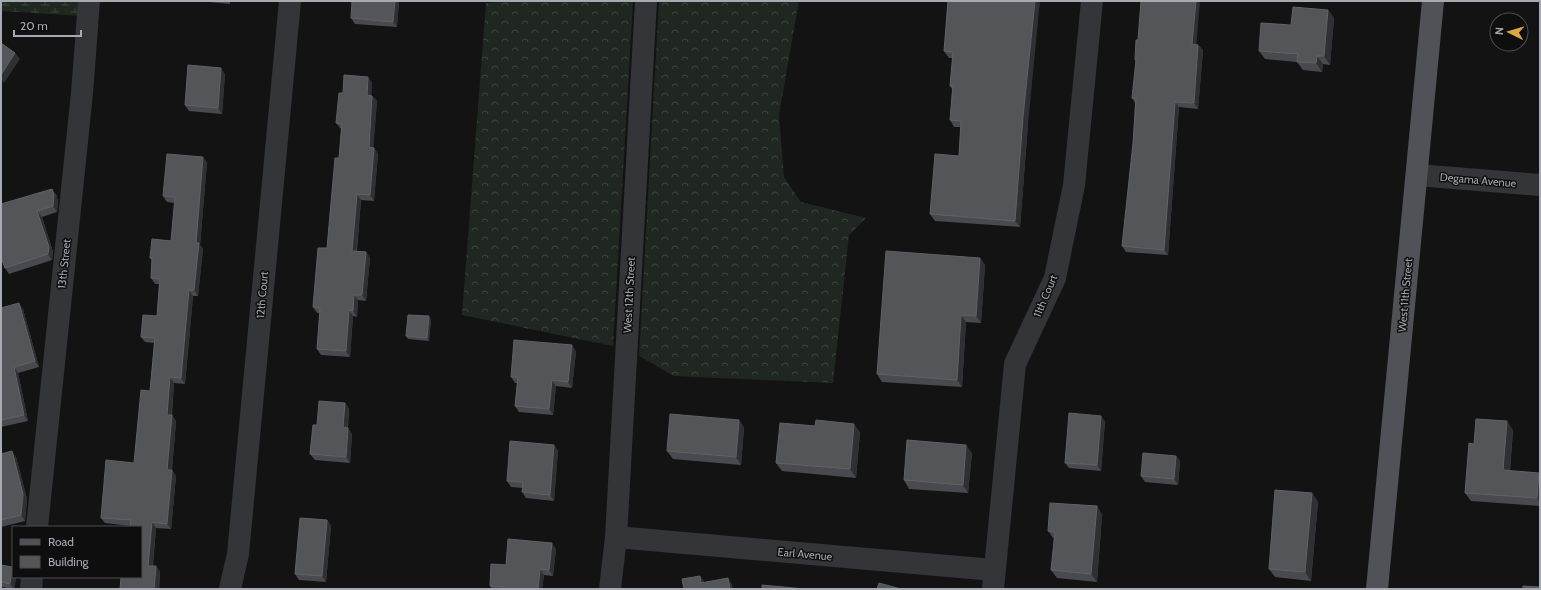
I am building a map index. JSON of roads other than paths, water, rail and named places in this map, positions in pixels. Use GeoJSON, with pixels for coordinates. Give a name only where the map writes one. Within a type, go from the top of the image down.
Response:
{"type":"FeatureCollection","features":[{"type":"Feature","properties":{"kind":"main road","name":"West 11th Street"},"geometry":{"type":"LineString","coordinates":[[1377,589],[1433,1]]}},
{"type":"Feature","properties":{"kind":"street","name":"13th Street"},"geometry":{"type":"LineString","coordinates":[[37,526],[82,93],[89,1]]}},
{"type":"Feature","properties":{"kind":"street","name":"12th Court"},"geometry":{"type":"LineString","coordinates":[[230,589],[238,554],[290,1]]}},
{"type":"Feature","properties":{"kind":"street","name":"West 12th Street"},"geometry":{"type":"LineString","coordinates":[[610,589],[616,537],[646,1]]}},
{"type":"Feature","properties":{"kind":"street","name":"11th Court"},"geometry":{"type":"LineString","coordinates":[[993,580],[1015,364],[1055,278],[1074,185],[1092,1]]}},
{"type":"Feature","properties":{"kind":"street","name":"Degama Avenue"},"geometry":{"type":"LineString","coordinates":[[1417,175],[1540,185]]}},
{"type":"Feature","properties":{"kind":"street","name":"Earl Avenue"},"geometry":{"type":"LineString","coordinates":[[616,537],[993,580]]}},
{"type":"Feature","properties":{"kind":"street"},"geometry":{"type":"LineString","coordinates":[[31,589],[32,578]]}}]}
